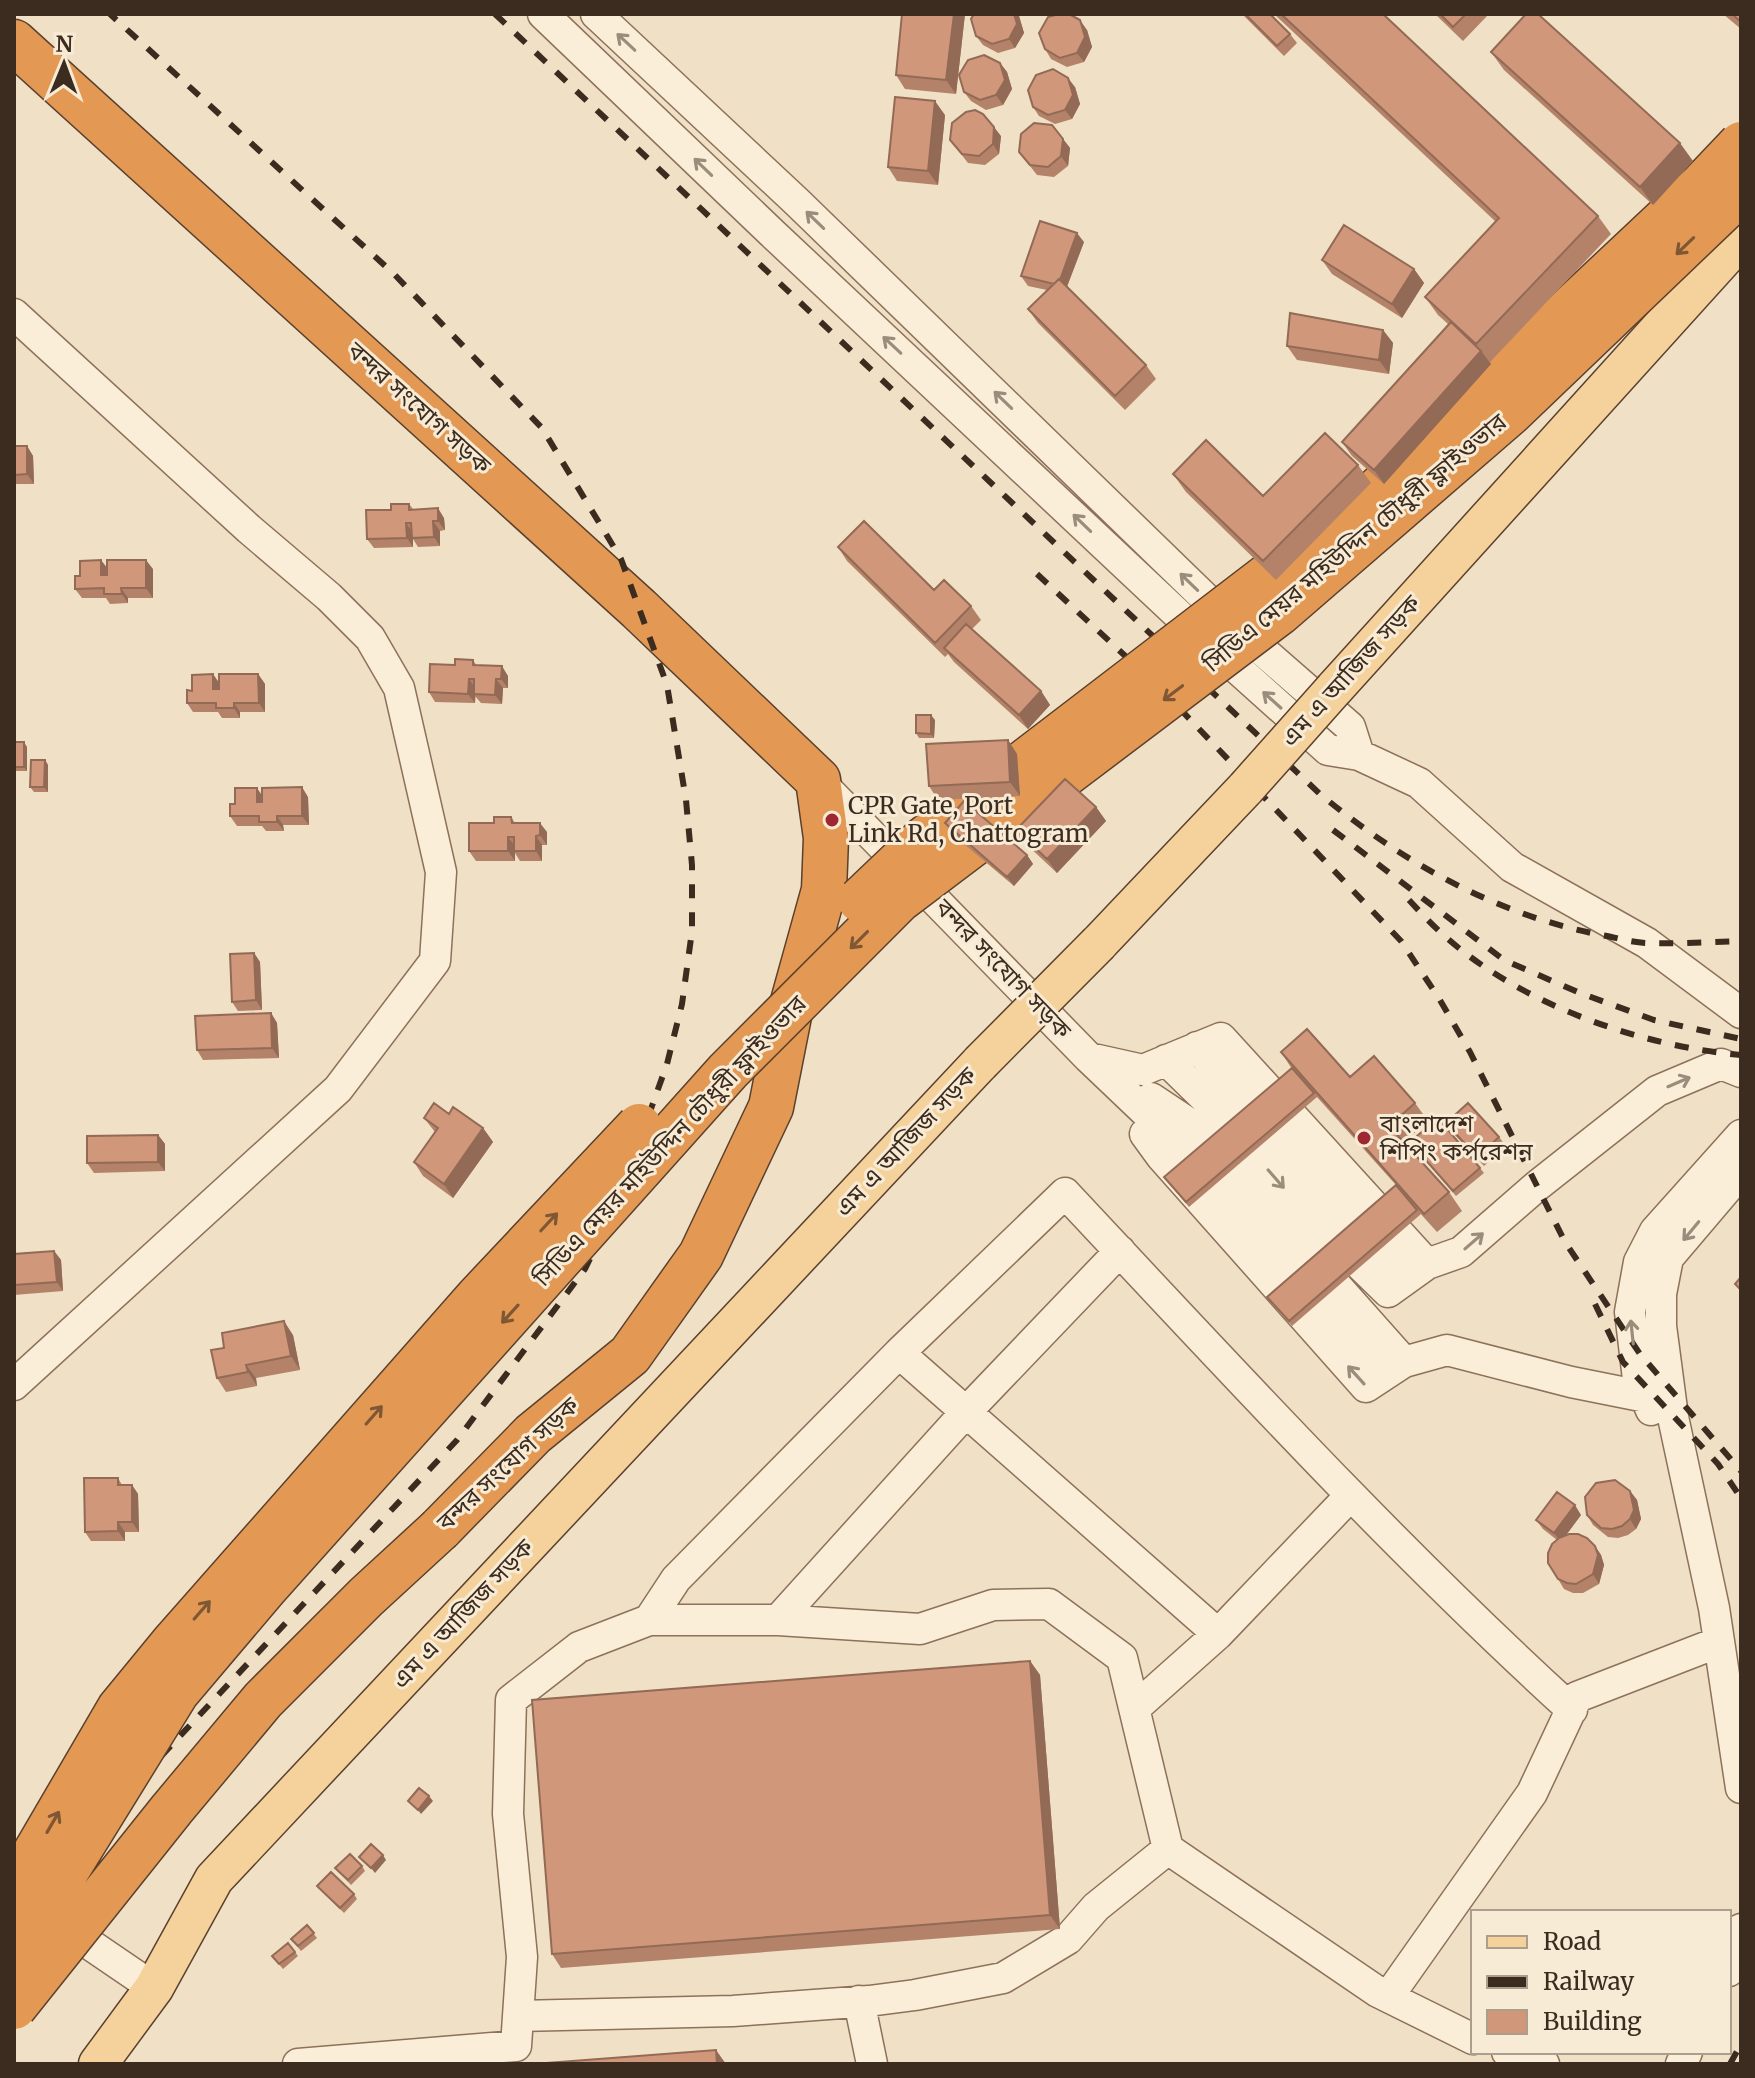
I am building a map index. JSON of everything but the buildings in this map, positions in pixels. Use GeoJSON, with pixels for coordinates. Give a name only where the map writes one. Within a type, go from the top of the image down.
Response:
{"type":"FeatureCollection","features":[{"type":"Feature","properties":{"kind":"highway","name":"বন্দর সংযোগ সড়ক"},"geometry":{"type":"LineString","coordinates":[[14,42],[639,609],[818,780],[827,860],[824,890],[789,1016],[771,1107],[762,1132],[701,1255],[630,1355],[533,1434],[440,1529],[366,1597],[263,1700],[14,2007]]}},
{"type":"Feature","properties":{"kind":"highway"},"geometry":{"type":"LineString","coordinates":[[14,1889],[119,1709],[174,1642],[478,1297],[779,977],[924,839],[1368,499],[1703,184],[1741,144]]}},
{"type":"Feature","properties":{"kind":"highway","name":"সিডিএ মেয়র মহিউদ্দিন চৌধুরী ফ্লাইওভার"},"geometry":{"type":"LineString","coordinates":[[14,1956],[177,1692],[266,1587],[728,1071],[899,900],[1279,613],[1510,413],[1741,192]]}},
{"type":"Feature","properties":{"kind":"main road","name":"এম এ আজিজ সড়ক"},"geometry":{"type":"LineString","coordinates":[[98,2064],[154,1988],[214,1879],[980,1063],[1246,788],[1741,239]]}},
{"type":"Feature","properties":{"kind":"street"},"geometry":{"type":"LineString","coordinates":[[543,14],[1201,636],[1328,750],[1359,755],[1419,783],[1512,867],[1647,943],[1741,1013]]}},
{"type":"Feature","properties":{"kind":"street"},"geometry":{"type":"LineString","coordinates":[[596,14],[808,212],[1232,624],[1350,727],[1359,755]]}},
{"type":"Feature","properties":{"kind":"street"},"geometry":{"type":"LineString","coordinates":[[14,314],[249,529],[329,597],[370,638],[399,688],[441,872],[435,961],[338,1089],[14,1385]]}},
{"type":"Feature","properties":{"kind":"street","name":"বন্দর সংযোগ সড়ক"},"geometry":{"type":"LineString","coordinates":[[818,780],[1089,1058],[1143,1070],[1209,1042],[1416,1271]]}},
{"type":"Feature","properties":{"kind":"street"},"geometry":{"type":"LineString","coordinates":[[1089,1058],[1196,1128],[1394,1367]]}},
{"type":"Feature","properties":{"kind":"street"},"geometry":{"type":"LineString","coordinates":[[1089,1058],[1161,1156],[1366,1387],[1394,1367],[1447,1350],[1571,1382],[1657,1398]]}},
{"type":"Feature","properties":{"kind":"street"},"geometry":{"type":"LineString","coordinates":[[1166,1060],[1209,1102],[1308,1214],[1388,1292],[1416,1271],[1461,1252],[1538,1185],[1657,1091],[1721,1064],[1741,1072]]}},
{"type":"Feature","properties":{"kind":"street"},"geometry":{"type":"LineString","coordinates":[[1657,1398],[1638,1379],[1630,1312],[1639,1262],[1655,1231],[1741,1135]]}},
{"type":"Feature","properties":{"kind":"street"},"geometry":{"type":"LineString","coordinates":[[1739,1179],[1668,1258],[1661,1294],[1657,1398],[1687,1483],[1719,1642],[1741,1788]]}},
{"type":"Feature","properties":{"kind":"street"},"geometry":{"type":"LineString","coordinates":[[649,1620],[676,1579],[899,1353],[1065,1193],[1350,1496],[1487,1633],[1572,1710]]}},
{"type":"Feature","properties":{"kind":"street"},"geometry":{"type":"LineString","coordinates":[[778,1620],[966,1412],[1120,1251]]}},
{"type":"Feature","properties":{"kind":"street"},"geometry":{"type":"LineString","coordinates":[[899,1353],[1218,1634]]}},
{"type":"Feature","properties":{"kind":"street"},"geometry":{"type":"LineString","coordinates":[[1135,1708],[1218,1634],[1350,1496]]}},
{"type":"Feature","properties":{"kind":"street"},"geometry":{"type":"LineString","coordinates":[[298,2064],[516,2046],[522,1957],[508,1814],[511,1700],[579,1647],[649,1620],[778,1620],[920,1629],[993,1605],[1049,1604],[1122,1658],[1168,1849],[1388,1997],[1471,2038]]}},
{"type":"Feature","properties":{"kind":"street"},"geometry":{"type":"LineString","coordinates":[[1388,1997],[1532,1793],[1577,1697],[1719,1642]]}},
{"type":"Feature","properties":{"kind":"street"},"geometry":{"type":"LineString","coordinates":[[518,2016],[733,2011],[915,1995],[1003,1978],[1068,1939],[1096,1907],[1168,1849]]}},
{"type":"Feature","properties":{"kind":"street"},"geometry":{"type":"LineString","coordinates":[[14,1889],[31,1904],[154,1988]]}},
{"type":"Feature","properties":{"kind":"street"},"geometry":{"type":"LineString","coordinates":[[1731,1967],[1741,1929]]}},
{"type":"Feature","properties":{"kind":"street"},"geometry":{"type":"LineString","coordinates":[[859,2001],[872,2064]]}},
{"type":"Feature","properties":{"kind":"street"},"geometry":{"type":"LineString","coordinates":[[1513,2054],[1544,2064]]}},
{"type":"Feature","properties":{"kind":"railway"},"geometry":{"type":"LineString","coordinates":[[14,1925],[135,1784],[457,1440],[585,1269],[618,1201],[667,1064],[682,1004],[692,931],[692,865],[686,800],[667,685],[621,559],[542,428],[394,274],[110,14]]}},
{"type":"Feature","properties":{"kind":"railway"},"geometry":{"type":"LineString","coordinates":[[495,14],[1320,794],[1352,819],[1385,843],[1454,884],[1529,916],[1638,942],[1741,941]]}},
{"type":"Feature","properties":{"kind":"railway"},"geometry":{"type":"LineString","coordinates":[[1037,574],[1162,690],[1401,941],[1470,1052],[1565,1242],[1640,1354],[1741,1471]]}},
{"type":"Feature","properties":{"kind":"railway"},"geometry":{"type":"LineString","coordinates":[[1333,830],[1504,960],[1580,993],[1654,1020],[1741,1039]]}},
{"type":"Feature","properties":{"kind":"railway"},"geometry":{"type":"LineString","coordinates":[[1409,900],[1443,934],[1479,963],[1548,1003],[1625,1032],[1703,1050],[1741,1055]]}},
{"type":"Feature","properties":{"kind":"railway"},"geometry":{"type":"LineString","coordinates":[[1595,1304],[1623,1362],[1718,1464],[1741,1498]]}},
{"type":"Feature","properties":{"kind":"railway"},"geometry":{"type":"LineString","coordinates":[[1730,2064],[1741,2044]]}},
{"type":"Feature","properties":{"kind":"place","name":"CPR Gate, Port Link Rd, Chattogram"},"geometry":{"type":"Point","coordinates":[832,820]}},
{"type":"Feature","properties":{"kind":"place","name":"বাংলাদেশ শিপিং কর্পরেশন"},"geometry":{"type":"Point","coordinates":[1364,1138]}}]}
